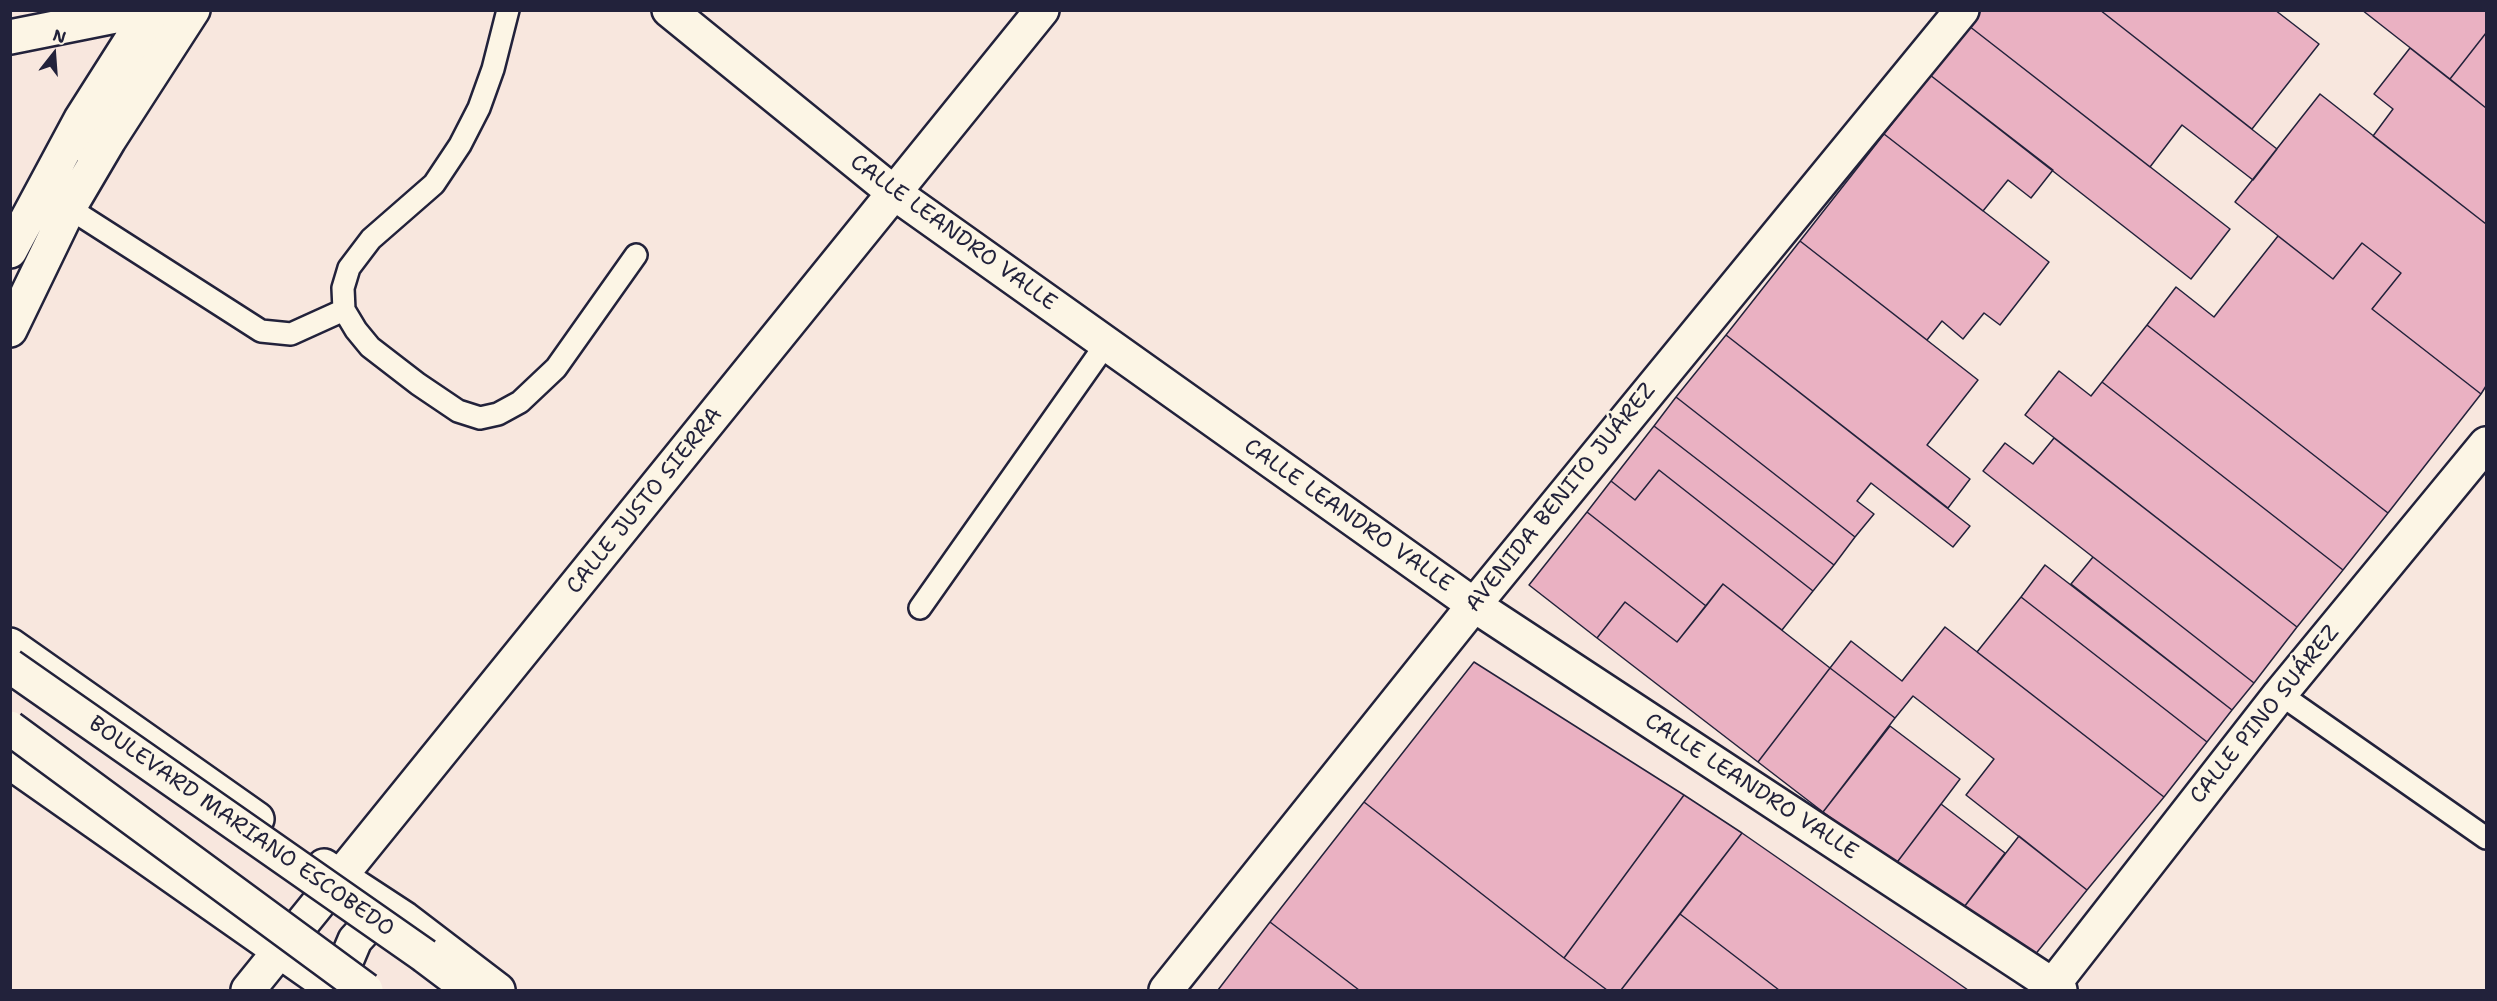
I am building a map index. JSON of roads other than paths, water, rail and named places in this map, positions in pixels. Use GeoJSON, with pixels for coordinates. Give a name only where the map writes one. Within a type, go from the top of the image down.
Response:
{"type":"FeatureCollection","features":[{"type":"Feature","properties":{"kind":"street"},"geometry":{"type":"LineString","coordinates":[[10,37],[146,10]]}},
{"type":"Feature","properties":{"kind":"street"},"geometry":{"type":"LineString","coordinates":[[10,251],[81,119],[137,31],[146,10]]}},
{"type":"Feature","properties":{"kind":"street"},"geometry":{"type":"LineString","coordinates":[[10,330],[69,208],[193,10]]}},
{"type":"Feature","properties":{"kind":"street","name":"CALLE LEANDRO VALLE"},"geometry":{"type":"LineString","coordinates":[[669,10],[893,192],[1474,605],[2054,989]]}},
{"type":"Feature","properties":{"kind":"street","name":"CALLE JUSTO SIERRA"},"geometry":{"type":"LineString","coordinates":[[248,990],[1042,10]]}},
{"type":"Feature","properties":{"kind":"street","name":"AVENIDA BENITO JUÁREZ"},"geometry":{"type":"LineString","coordinates":[[1166,990],[1474,605],[1962,10]]}},
{"type":"Feature","properties":{"kind":"street","name":"CALLE PINO SUÁREZ"},"geometry":{"type":"LineString","coordinates":[[2054,989],[2280,694],[2487,444]]}},
{"type":"Feature","properties":{"kind":"street"},"geometry":{"type":"LineString","coordinates":[[10,645],[341,878],[405,919],[498,990]]}},
{"type":"Feature","properties":{"kind":"street","name":"BOULEVARD MARIANO ESCOBEDO"},"geometry":{"type":"LineString","coordinates":[[10,666],[425,956],[470,990]]}},
{"type":"Feature","properties":{"kind":"street"},"geometry":{"type":"LineString","coordinates":[[10,728],[366,990]]}},
{"type":"Feature","properties":{"kind":"street"},"geometry":{"type":"LineString","coordinates":[[10,762],[335,990]]}},
{"type":"Feature","properties":{"kind":"street"},"geometry":{"type":"LineString","coordinates":[[341,990],[344,966],[355,940],[366,928],[382,921],[405,919]]}},
{"type":"Feature","properties":{"kind":"lane"},"geometry":{"type":"LineString","coordinates":[[10,294],[70,175],[101,121],[173,10]]}},
{"type":"Feature","properties":{"kind":"lane"},"geometry":{"type":"LineString","coordinates":[[508,10],[493,69],[479,108],[460,145],[434,184],[370,239],[349,268],[343,288],[344,310],[370,347],[417,384],[458,411],[480,418],[498,414],[520,402],[556,368],[636,255]]}},
{"type":"Feature","properties":{"kind":"lane"},"geometry":{"type":"LineString","coordinates":[[69,208],[261,331],[291,334],[344,310]]}},
{"type":"Feature","properties":{"kind":"lane"},"geometry":{"type":"LineString","coordinates":[[920,608],[1106,344]]}},
{"type":"Feature","properties":{"kind":"lane"},"geometry":{"type":"LineString","coordinates":[[2280,694],[2487,838]]}}]}
